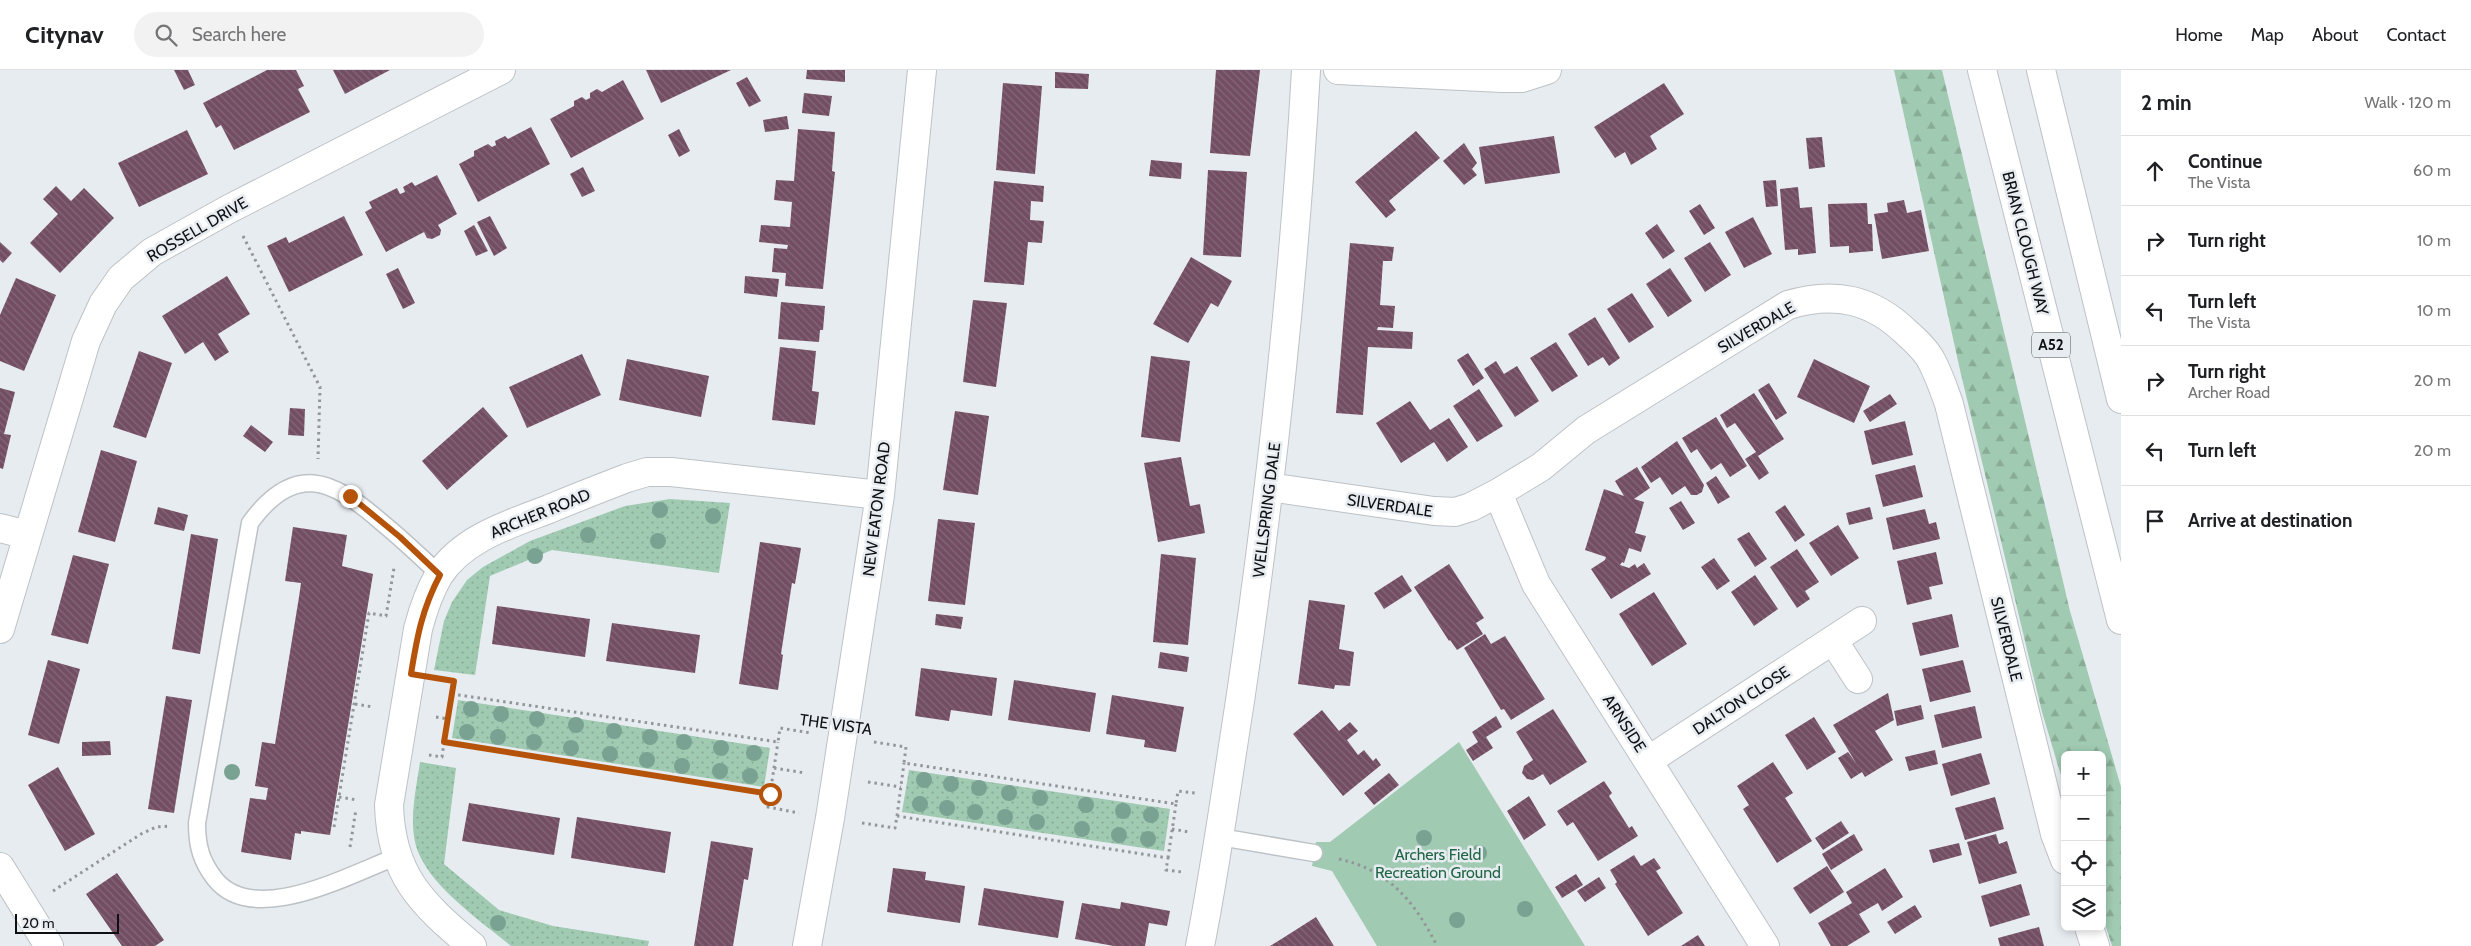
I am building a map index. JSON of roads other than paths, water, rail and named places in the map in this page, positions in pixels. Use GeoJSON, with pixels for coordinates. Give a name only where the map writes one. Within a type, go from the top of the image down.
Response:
{"type":"FeatureCollection","features":[{"type":"Feature","properties":{"kind":"main road","name":"ROSSELL DRIVE"},"geometry":{"type":"LineString","coordinates":[[0,629],[86,341],[103,304],[121,278],[152,252],[229,209],[501,70]]}},
{"type":"Feature","properties":{"kind":"main road","name":"NEW EATON ROAD"},"geometry":{"type":"LineString","coordinates":[[807,946],[843,738],[880,495],[922,70]]}},
{"type":"Feature","properties":{"kind":"main road","name":"WELLSPRING DALE"},"geometry":{"type":"LineString","coordinates":[[1200,946],[1220,836],[1269,487],[1289,310],[1300,176],[1306,70]]}},
{"type":"Feature","properties":{"kind":"main road"},"geometry":{"type":"LineString","coordinates":[[1338,70],[1502,78],[1522,78],[1547,70]]}},
{"type":"Feature","properties":{"kind":"main road","name":"BRIAN CLOUGH WAY"},"geometry":{"type":"LineString","coordinates":[[1982,70],[2121,620]]}},
{"type":"Feature","properties":{"kind":"main road"},"geometry":{"type":"LineString","coordinates":[[2041,70],[2121,399]]}},
{"type":"Feature","properties":{"kind":"main road","name":"SILVERDALE"},"geometry":{"type":"LineString","coordinates":[[1269,487],[1446,512],[1471,507],[1498,494],[1541,467],[1586,430],[1788,306],[1812,298],[1836,297],[1883,312],[1917,343],[1932,360],[1949,404],[2053,824],[2061,848]]}},
{"type":"Feature","properties":{"kind":"main road","name":"ARCHER ROAD"},"geometry":{"type":"LineString","coordinates":[[472,946],[439,918],[412,886],[396,857],[390,834],[389,805],[418,628],[426,601],[440,575],[462,550],[491,532],[627,478],[647,472],[671,472],[880,495]]}},
{"type":"Feature","properties":{"kind":"main road","name":"ARNSIDE"},"geometry":{"type":"LineString","coordinates":[[1498,494],[1536,584],[1649,760],[1764,946]]}},
{"type":"Feature","properties":{"kind":"main road"},"geometry":{"type":"LineString","coordinates":[[0,528],[28,535]]}},
{"type":"Feature","properties":{"kind":"main road","name":"DALTON CLOSE"},"geometry":{"type":"LineString","coordinates":[[1649,760],[1862,621]]}},
{"type":"Feature","properties":{"kind":"main road"},"geometry":{"type":"LineString","coordinates":[[1833,640],[1858,679]]}},
{"type":"Feature","properties":{"kind":"main road"},"geometry":{"type":"LineString","coordinates":[[0,867],[50,946]]}},
{"type":"Feature","properties":{"kind":"main road"},"geometry":{"type":"LineString","coordinates":[[2090,931],[2096,946]]}},
{"type":"Feature","properties":{"kind":"lane"},"geometry":{"type":"LineString","coordinates":[[396,857],[310,891],[280,899],[256,901],[238,897],[221,886],[210,873],[197,846],[196,823],[250,522],[271,498],[284,490],[302,484],[317,482],[336,487],[350,496],[400,537],[440,575]]}},
{"type":"Feature","properties":{"kind":"lane"},"geometry":{"type":"LineString","coordinates":[[1220,836],[1314,853]]}},
{"type":"Feature","properties":{"kind":"park label","name":"Archers Field Recreation Ground"},"geometry":{"type":"Point","coordinates":[1438,863]}}]}
